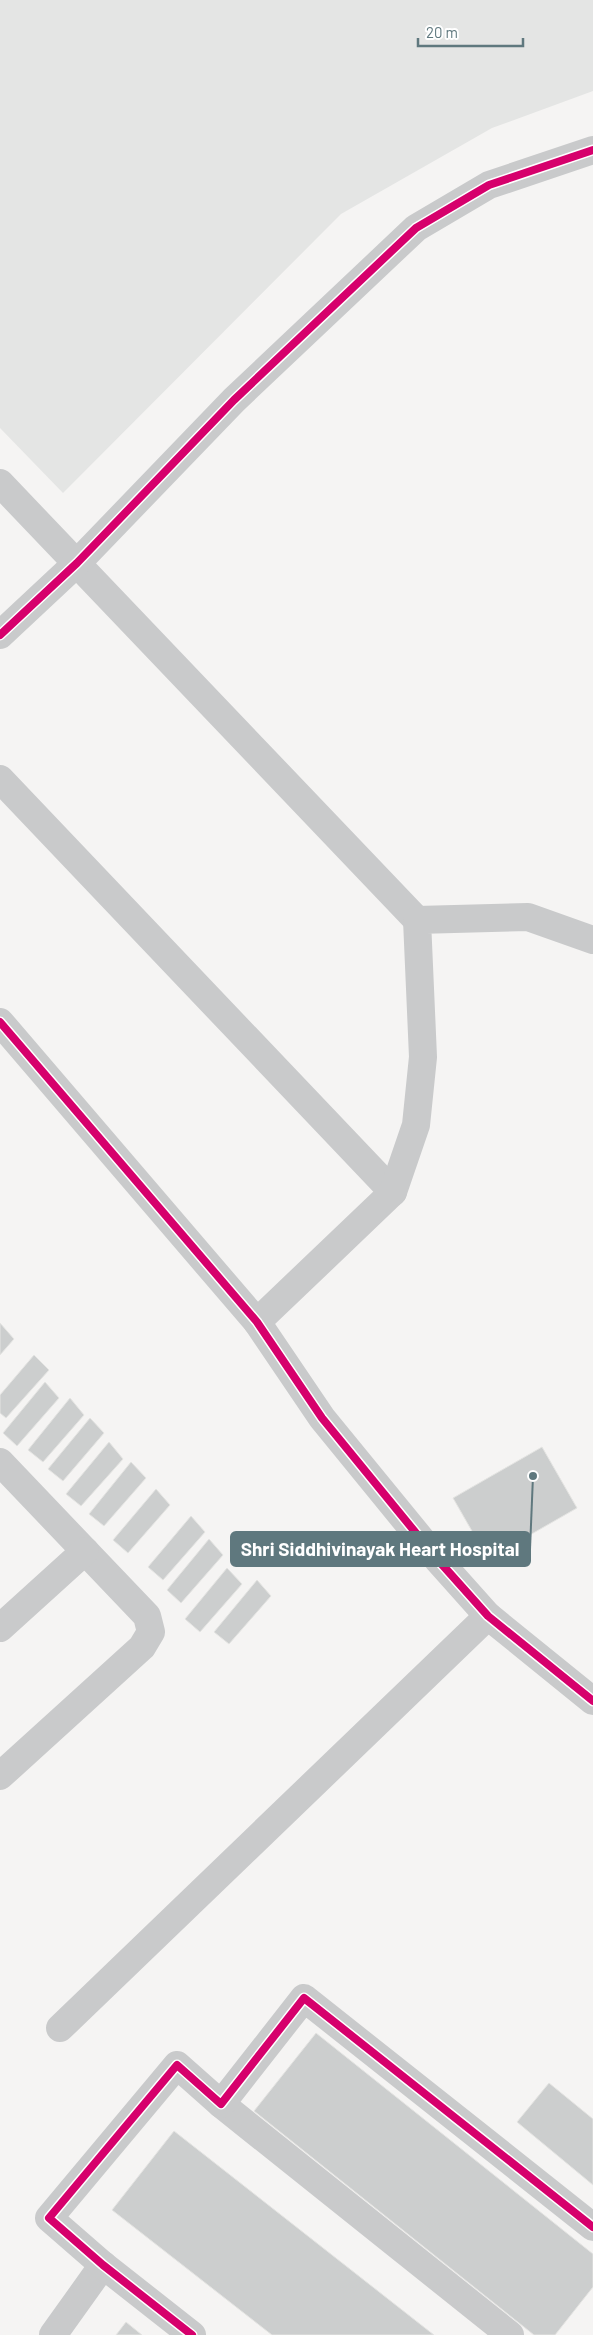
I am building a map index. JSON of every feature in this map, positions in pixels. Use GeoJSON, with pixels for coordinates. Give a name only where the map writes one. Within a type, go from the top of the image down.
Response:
{"type":"FeatureCollection","features":[{"type":"Feature","properties":{"kind":"street"},"geometry":{"type":"LineString","coordinates":[[0,635],[78,563],[234,400],[416,228],[489,185],[593,150]]}},
{"type":"Feature","properties":{"kind":"street"},"geometry":{"type":"LineString","coordinates":[[0,483],[417,920],[423,1057],[416,1125],[393,1192],[257,1322]]}},
{"type":"Feature","properties":{"kind":"street"},"geometry":{"type":"LineString","coordinates":[[0,779],[393,1192]]}},
{"type":"Feature","properties":{"kind":"street"},"geometry":{"type":"LineString","coordinates":[[417,920],[528,917],[593,940]]}},
{"type":"Feature","properties":{"kind":"street"},"geometry":{"type":"LineString","coordinates":[[0,1022],[257,1322],[322,1418],[438,1560],[488,1616],[593,1701]]}},
{"type":"Feature","properties":{"kind":"street"},"geometry":{"type":"LineString","coordinates":[[0,1462],[147,1616],[151,1632],[142,1647],[0,1776]]}},
{"type":"Feature","properties":{"kind":"street"},"geometry":{"type":"LineString","coordinates":[[0,1628],[85,1552]]}},
{"type":"Feature","properties":{"kind":"street"},"geometry":{"type":"LineString","coordinates":[[60,2028],[488,1616]]}},
{"type":"Feature","properties":{"kind":"street"},"geometry":{"type":"LineString","coordinates":[[221,2104],[304,1998],[593,2227]]}},
{"type":"Feature","properties":{"kind":"street"},"geometry":{"type":"LineString","coordinates":[[192,2335],[103,2266],[49,2218],[177,2065],[221,2104],[510,2335]]}},
{"type":"Feature","properties":{"kind":"street"},"geometry":{"type":"LineString","coordinates":[[53,2335],[103,2266]]}},
{"type":"Feature","properties":{"kind":"shaded area"},"geometry":{"type":"Polygon","coordinates":[[[0,0],[593,0],[593,91],[492,128],[341,214],[63,493],[0,428],[0,0]]]}},
{"type":"Feature","properties":{"kind":"building"},"geometry":{"type":"Polygon","coordinates":[[[0,1323],[14,1339],[0,1355],[0,1323]]]}},
{"type":"Feature","properties":{"kind":"building"},"geometry":{"type":"Polygon","coordinates":[[[34,1355],[49,1370],[6,1418],[0,1413],[0,1395],[34,1355]]]}},
{"type":"Feature","properties":{"kind":"building"},"geometry":{"type":"Polygon","coordinates":[[[45,1382],[59,1398],[17,1446],[3,1433],[45,1382]]]}},
{"type":"Feature","properties":{"kind":"building"},"geometry":{"type":"Polygon","coordinates":[[[70,1398],[84,1415],[43,1462],[28,1450],[70,1398]]]}},
{"type":"Feature","properties":{"kind":"building"},"geometry":{"type":"Polygon","coordinates":[[[90,1418],[104,1433],[63,1481],[48,1469],[90,1418]]]}},
{"type":"Feature","properties":{"kind":"building"},"geometry":{"type":"Polygon","coordinates":[[[109,1442],[123,1459],[81,1506],[66,1494],[109,1442]]]}},
{"type":"Feature","properties":{"kind":"building"},"geometry":{"type":"Polygon","coordinates":[[[542,1447],[577,1508],[488,1559],[453,1498],[542,1447]]]}},
{"type":"Feature","properties":{"kind":"building"},"geometry":{"type":"Polygon","coordinates":[[[131,1462],[146,1478],[104,1526],[89,1514],[131,1462]]]}},
{"type":"Feature","properties":{"kind":"building"},"geometry":{"type":"Polygon","coordinates":[[[156,1489],[170,1505],[128,1553],[113,1540],[156,1489]]]}},
{"type":"Feature","properties":{"kind":"building"},"geometry":{"type":"Polygon","coordinates":[[[191,1516],[205,1532],[163,1580],[148,1567],[191,1516]]]}},
{"type":"Feature","properties":{"kind":"building"},"geometry":{"type":"Polygon","coordinates":[[[209,1539],[223,1555],[181,1603],[167,1590],[209,1539]]]}},
{"type":"Feature","properties":{"kind":"building"},"geometry":{"type":"Polygon","coordinates":[[[227,1568],[242,1584],[200,1632],[185,1619],[227,1568]]]}},
{"type":"Feature","properties":{"kind":"building"},"geometry":{"type":"Polygon","coordinates":[[[257,1580],[271,1596],[229,1644],[214,1632],[257,1580]]]}},
{"type":"Feature","properties":{"kind":"building"},"geometry":{"type":"Polygon","coordinates":[[[316,2033],[593,2254],[593,2287],[555,2335],[534,2335],[254,2111],[316,2033]]]}},
{"type":"Feature","properties":{"kind":"building"},"geometry":{"type":"Polygon","coordinates":[[[549,2083],[593,2119],[593,2185],[517,2122],[549,2083]]]}},
{"type":"Feature","properties":{"kind":"building"},"geometry":{"type":"Polygon","coordinates":[[[174,2131],[434,2335],[272,2335],[112,2210],[174,2131]]]}},
{"type":"Feature","properties":{"kind":"building"},"geometry":{"type":"Polygon","coordinates":[[[126,2322],[142,2335],[116,2335],[126,2322]]]}},
{"type":"Feature","properties":{"kind":"cycle path"},"geometry":{"type":"LineString","coordinates":[[0,635],[77,563],[234,400],[416,228],[489,185],[593,150]]}},
{"type":"Feature","properties":{"kind":"cycle path"},"geometry":{"type":"LineString","coordinates":[[0,1022],[257,1322],[322,1418],[438,1560],[488,1616],[593,1701]]}},
{"type":"Feature","properties":{"kind":"cycle path"},"geometry":{"type":"LineString","coordinates":[[192,2335],[103,2265],[49,2218],[177,2065],[221,2104],[304,1998],[593,2227]]}},
{"type":"Feature","properties":{"kind":"place","name":"Shri Siddhivinayak Heart Hospital"},"geometry":{"type":"Point","coordinates":[533,1476]}}]}
